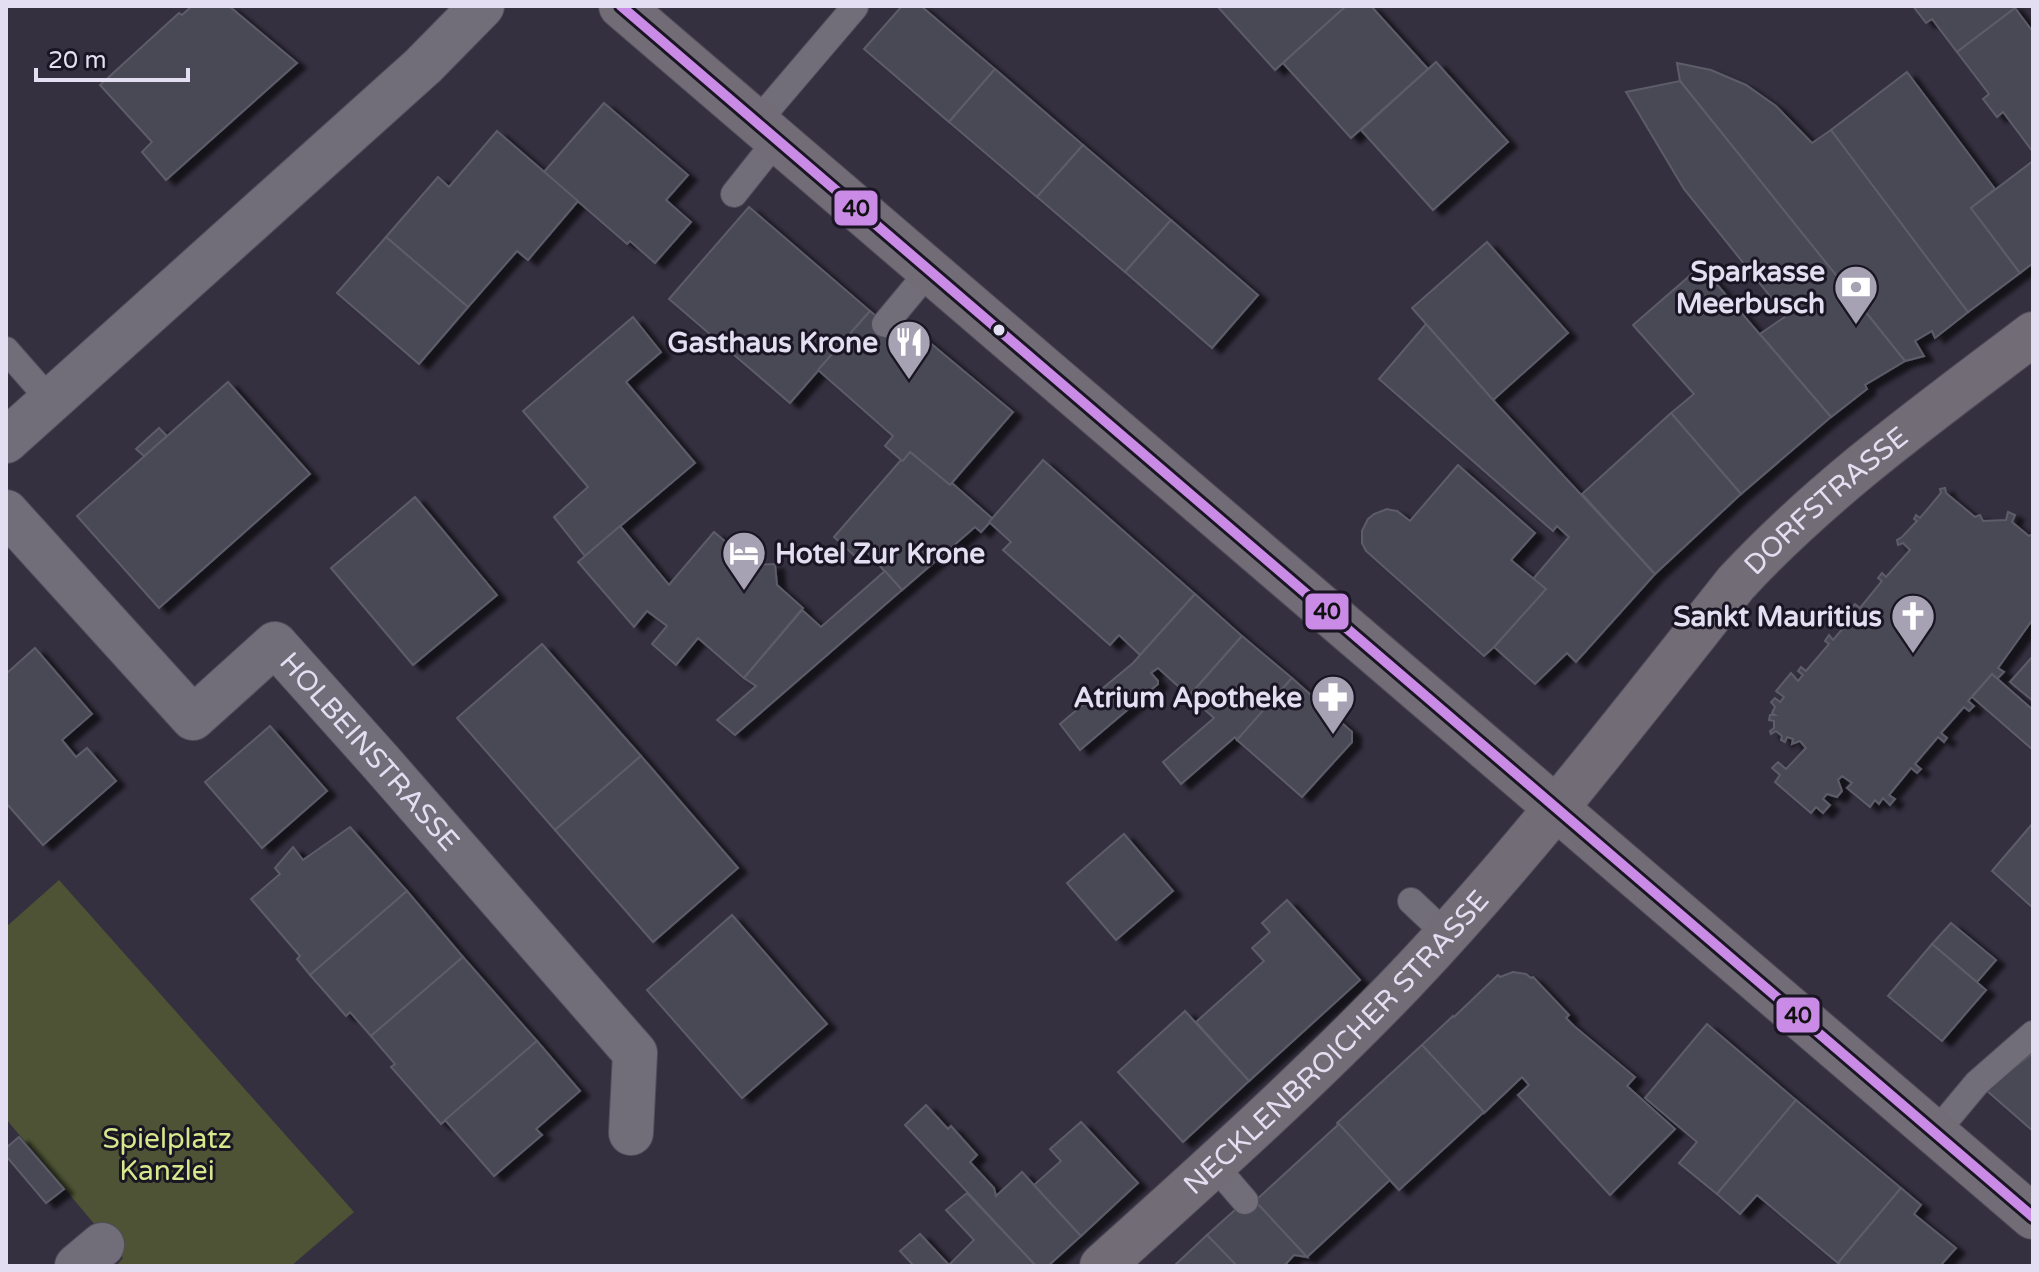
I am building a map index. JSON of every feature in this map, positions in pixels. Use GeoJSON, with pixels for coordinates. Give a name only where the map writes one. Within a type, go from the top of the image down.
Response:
{"type":"FeatureCollection","features":[{"type":"Feature","properties":{"kind":"main road"},"geometry":{"type":"LineString","coordinates":[[621,6],[2033,1217]]}},
{"type":"Feature","properties":{"kind":"main road","name":"DORFSTRASSE"},"geometry":{"type":"LineString","coordinates":[[1557,808],[1736,583],[1768,548],[1886,445],[2033,334]]}},
{"type":"Feature","properties":{"kind":"main road","name":"NECKLENBROICHER STRASSE"},"geometry":{"type":"LineString","coordinates":[[1102,1266],[1249,1134],[1402,984],[1557,808]]}},
{"type":"Feature","properties":{"kind":"street"},"geometry":{"type":"LineString","coordinates":[[6,441],[423,66],[482,6]]}},
{"type":"Feature","properties":{"kind":"street","name":"HOLBEINSTRASSE"},"geometry":{"type":"LineString","coordinates":[[6,512],[193,718],[275,644],[635,1053],[631,1133]]}},
{"type":"Feature","properties":{"kind":"lane"},"geometry":{"type":"LineString","coordinates":[[734,194],[767,131],[855,7]]}},
{"type":"Feature","properties":{"kind":"lane"},"geometry":{"type":"LineString","coordinates":[[885,324],[930,270]]}},
{"type":"Feature","properties":{"kind":"lane"},"geometry":{"type":"LineString","coordinates":[[6,350],[50,400]]}},
{"type":"Feature","properties":{"kind":"lane"},"geometry":{"type":"LineString","coordinates":[[1411,901],[1446,934]]}},
{"type":"Feature","properties":{"kind":"lane"},"geometry":{"type":"LineString","coordinates":[[1936,1132],[1977,1083],[2033,1034]]}},
{"type":"Feature","properties":{"kind":"lane"},"geometry":{"type":"LineString","coordinates":[[1214,1165],[1245,1201]]}},
{"type":"Feature","properties":{"kind":"green space","name":"Spielplatz Kanzlei"},"geometry":{"type":"Polygon","coordinates":[[[59,880],[354,1212],[291,1266],[118,1266],[123,1258],[6,1119],[6,927],[59,880]]]}},
{"type":"Feature","properties":{"kind":"building"},"geometry":{"type":"Polygon","coordinates":[[[192,6],[229,6],[297,63],[166,180],[142,152],[152,142],[100,85],[179,13],[182,15],[192,6]]]}},
{"type":"Feature","properties":{"kind":"building"},"geometry":{"type":"Polygon","coordinates":[[[902,6],[921,6],[995,69],[949,122],[864,49],[902,6]]]}},
{"type":"Feature","properties":{"kind":"building"},"geometry":{"type":"Polygon","coordinates":[[[1217,6],[1346,6],[1275,70],[1217,6]]]}},
{"type":"Feature","properties":{"kind":"building"},"geometry":{"type":"Polygon","coordinates":[[[1346,6],[1371,6],[1428,69],[1351,138],[1283,63],[1346,6]]]}},
{"type":"Feature","properties":{"kind":"building"},"geometry":{"type":"Polygon","coordinates":[[[1913,6],[2015,8],[1957,52],[1932,19],[1926,23],[1913,6]]]}},
{"type":"Feature","properties":{"kind":"building"},"geometry":{"type":"Polygon","coordinates":[[[2015,8],[2033,32],[2033,152],[2003,112],[1997,117],[1983,99],[1989,94],[1957,52],[2015,8]]]}},
{"type":"Feature","properties":{"kind":"building"},"geometry":{"type":"Polygon","coordinates":[[[1436,62],[1508,142],[1433,210],[1361,130],[1436,62]]]}},
{"type":"Feature","properties":{"kind":"building"},"geometry":{"type":"Polygon","coordinates":[[[1677,63],[1711,70],[1746,85],[1776,106],[1812,143],[1831,130],[1968,312],[1935,338],[1932,331],[1915,341],[1924,356],[1905,361],[1680,81],[1677,63]]]}},
{"type":"Feature","properties":{"kind":"building"},"geometry":{"type":"Polygon","coordinates":[[[995,69],[1083,145],[1037,197],[949,122],[995,69]]]}},
{"type":"Feature","properties":{"kind":"building"},"geometry":{"type":"Polygon","coordinates":[[[1907,72],[1995,189],[1971,208],[2020,273],[1968,312],[1831,130],[1907,72]]]}},
{"type":"Feature","properties":{"kind":"building"},"geometry":{"type":"Polygon","coordinates":[[[1680,81],[1905,361],[1865,385],[1867,389],[1831,417],[1760,334],[1786,316],[1684,189],[1626,92],[1680,81]]]}},
{"type":"Feature","properties":{"kind":"building"},"geometry":{"type":"Polygon","coordinates":[[[604,103],[688,175],[666,200],[691,222],[655,263],[630,241],[627,244],[544,172],[604,103]]]}},
{"type":"Feature","properties":{"kind":"building"},"geometry":{"type":"Polygon","coordinates":[[[497,131],[578,201],[528,260],[517,251],[468,307],[386,237],[438,177],[449,187],[497,131]]]}},
{"type":"Feature","properties":{"kind":"building"},"geometry":{"type":"Polygon","coordinates":[[[1083,145],[1171,220],[1125,272],[1037,197],[1083,145]]]}},
{"type":"Feature","properties":{"kind":"building"},"geometry":{"type":"Polygon","coordinates":[[[2033,161],[2033,263],[2020,273],[1971,208],[2033,161]]]}},
{"type":"Feature","properties":{"kind":"building"},"geometry":{"type":"Polygon","coordinates":[[[749,207],[870,311],[790,403],[669,299],[749,207]]]}},
{"type":"Feature","properties":{"kind":"building"},"geometry":{"type":"Polygon","coordinates":[[[1171,220],[1258,295],[1212,348],[1125,272],[1171,220]]]}},
{"type":"Feature","properties":{"kind":"building"},"geometry":{"type":"Polygon","coordinates":[[[386,237],[468,307],[419,364],[337,293],[386,237]]]}},
{"type":"Feature","properties":{"kind":"building"},"geometry":{"type":"Polygon","coordinates":[[[1487,242],[1568,333],[1493,400],[1412,308],[1487,242]]]}},
{"type":"Feature","properties":{"kind":"building"},"geometry":{"type":"Polygon","coordinates":[[[1701,266],[1831,417],[1741,494],[1671,413],[1694,394],[1633,325],[1701,266]]]}},
{"type":"Feature","properties":{"kind":"building"},"geometry":{"type":"Polygon","coordinates":[[[870,311],[908,343],[917,332],[1013,412],[950,485],[910,452],[901,460],[885,446],[893,436],[818,370],[870,311]]]}},
{"type":"Feature","properties":{"kind":"building"},"geometry":{"type":"Polygon","coordinates":[[[633,317],[661,352],[626,382],[695,463],[585,556],[554,517],[588,487],[523,411],[633,317]]]}},
{"type":"Feature","properties":{"kind":"building"},"geometry":{"type":"Polygon","coordinates":[[[1426,324],[1655,574],[1576,662],[1567,653],[1535,684],[1494,647],[1546,589],[1533,579],[1569,537],[1557,526],[1553,531],[1379,379],[1426,324]]]}},
{"type":"Feature","properties":{"kind":"building"},"geometry":{"type":"Polygon","coordinates":[[[228,382],[310,474],[159,608],[77,516],[228,382]]]}},
{"type":"Feature","properties":{"kind":"building"},"geometry":{"type":"Polygon","coordinates":[[[1671,413],[1741,494],[1655,574],[1582,494],[1671,413]]]}},
{"type":"Feature","properties":{"kind":"building"},"geometry":{"type":"Polygon","coordinates":[[[159,428],[167,436],[144,456],[136,449],[159,428]]]}},
{"type":"Feature","properties":{"kind":"building"},"geometry":{"type":"Polygon","coordinates":[[[910,452],[993,519],[981,532],[975,527],[902,590],[865,550],[857,558],[834,537],[910,452]]]}},
{"type":"Feature","properties":{"kind":"building"},"geometry":{"type":"Polygon","coordinates":[[[1043,460],[1195,594],[1140,655],[1119,635],[1110,645],[1003,550],[1011,542],[989,522],[1043,460]]]}},
{"type":"Feature","properties":{"kind":"building"},"geometry":{"type":"Polygon","coordinates":[[[1458,465],[1535,533],[1511,560],[1546,589],[1484,656],[1366,551],[1362,543],[1362,531],[1374,514],[1387,509],[1397,511],[1410,521],[1458,465]]]}},
{"type":"Feature","properties":{"kind":"building","name":"Sankt Mauritius"},"geometry":{"type":"Polygon","coordinates":[[[1945,488],[1946,493],[1975,517],[1980,515],[1983,521],[2006,520],[2008,512],[2015,515],[2012,522],[2029,536],[2033,534],[2033,619],[1998,668],[2004,672],[1997,679],[1992,674],[1968,701],[1974,706],[1969,711],[1964,707],[1941,733],[1947,738],[1944,742],[1938,737],[1915,764],[1921,769],[1917,773],[1911,768],[1889,795],[1895,799],[1890,805],[1883,798],[1879,804],[1875,800],[1870,807],[1847,788],[1852,783],[1842,776],[1838,780],[1842,791],[1837,797],[1827,794],[1823,799],[1830,805],[1823,813],[1816,807],[1811,813],[1775,782],[1780,775],[1772,768],[1778,762],[1786,769],[1806,748],[1800,741],[1792,744],[1793,739],[1787,737],[1785,742],[1781,740],[1782,736],[1776,731],[1771,734],[1774,721],[1769,720],[1770,715],[1775,715],[1772,713],[1775,707],[1771,702],[1775,698],[1780,702],[1784,697],[1776,691],[1791,673],[1798,681],[1803,675],[1798,671],[1801,667],[1806,671],[1829,644],[1825,641],[1829,635],[1833,640],[1856,613],[1851,608],[1855,604],[1860,608],[1882,581],[1878,578],[1882,573],[1886,577],[1910,550],[1903,543],[1898,545],[1897,540],[1917,521],[1914,519],[1916,515],[1920,518],[1941,493],[1940,489],[1945,488]]]}},
{"type":"Feature","properties":{"kind":"building"},"geometry":{"type":"Polygon","coordinates":[[[415,497],[497,595],[413,665],[331,568],[415,497]]]}},
{"type":"Feature","properties":{"kind":"building"},"geometry":{"type":"Polygon","coordinates":[[[620,526],[669,585],[714,532],[753,565],[775,564],[777,585],[803,608],[744,678],[698,638],[676,665],[652,644],[667,626],[647,611],[634,627],[578,562],[620,526]]]}},
{"type":"Feature","properties":{"kind":"building"},"geometry":{"type":"Polygon","coordinates":[[[885,571],[902,590],[735,735],[717,720],[756,686],[744,678],[802,610],[821,627],[885,571]]]}},
{"type":"Feature","properties":{"kind":"building"},"geometry":{"type":"Polygon","coordinates":[[[1195,594],[1242,636],[1189,696],[1158,668],[1151,673],[1158,684],[1080,750],[1060,724],[1133,663],[1195,594]]]}},
{"type":"Feature","properties":{"kind":"building"},"geometry":{"type":"Polygon","coordinates":[[[1242,636],[1292,678],[1237,740],[1235,737],[1181,784],[1163,762],[1214,718],[1189,696],[1242,636]]]}},
{"type":"Feature","properties":{"kind":"building"},"geometry":{"type":"Polygon","coordinates":[[[542,644],[641,756],[555,830],[457,718],[542,644]]]}},
{"type":"Feature","properties":{"kind":"building"},"geometry":{"type":"Polygon","coordinates":[[[35,648],[92,714],[62,740],[76,757],[87,748],[116,781],[43,845],[6,803],[6,674],[35,648]]]}},
{"type":"Feature","properties":{"kind":"building"},"geometry":{"type":"Polygon","coordinates":[[[2033,656],[2033,701],[2010,682],[2033,656]]]}},
{"type":"Feature","properties":{"kind":"building"},"geometry":{"type":"Polygon","coordinates":[[[1992,674],[2033,710],[2033,750],[1972,697],[1992,674]]]}},
{"type":"Feature","properties":{"kind":"building"},"geometry":{"type":"Polygon","coordinates":[[[1292,678],[1352,732],[1352,742],[1302,797],[1237,740],[1292,678]]]}},
{"type":"Feature","properties":{"kind":"building"},"geometry":{"type":"Polygon","coordinates":[[[270,726],[327,791],[262,848],[205,782],[270,726]]]}},
{"type":"Feature","properties":{"kind":"building"},"geometry":{"type":"Polygon","coordinates":[[[641,756],[738,868],[653,942],[555,830],[641,756]]]}},
{"type":"Feature","properties":{"kind":"building"},"geometry":{"type":"Polygon","coordinates":[[[2033,823],[2033,908],[1992,871],[2033,823]]]}},
{"type":"Feature","properties":{"kind":"building"},"geometry":{"type":"Polygon","coordinates":[[[350,827],[407,891],[310,975],[297,959],[300,956],[251,899],[280,874],[275,868],[293,847],[303,860],[350,827]]]}},
{"type":"Feature","properties":{"kind":"building"},"geometry":{"type":"Polygon","coordinates":[[[1124,834],[1173,891],[1116,940],[1067,883],[1124,834]]]}},
{"type":"Feature","properties":{"kind":"building"},"geometry":{"type":"Polygon","coordinates":[[[407,891],[463,957],[371,1036],[350,1012],[346,1016],[310,975],[407,891]]]}},
{"type":"Feature","properties":{"kind":"building"},"geometry":{"type":"Polygon","coordinates":[[[1287,900],[1360,980],[1249,1081],[1196,1022],[1264,961],[1252,948],[1270,932],[1262,923],[1287,900]]]}},
{"type":"Feature","properties":{"kind":"building"},"geometry":{"type":"Polygon","coordinates":[[[732,915],[827,1024],[742,1098],[647,990],[732,915]]]}},
{"type":"Feature","properties":{"kind":"building"},"geometry":{"type":"Polygon","coordinates":[[[1951,923],[1996,960],[1977,982],[1932,944],[1951,923]]]}},
{"type":"Feature","properties":{"kind":"building"},"geometry":{"type":"Polygon","coordinates":[[[1932,944],[1986,990],[1942,1041],[1888,996],[1932,944]]]}},
{"type":"Feature","properties":{"kind":"building"},"geometry":{"type":"Polygon","coordinates":[[[463,957],[537,1041],[441,1124],[391,1067],[395,1064],[371,1036],[463,957]]]}},
{"type":"Feature","properties":{"kind":"building"},"geometry":{"type":"Polygon","coordinates":[[[1513,972],[1533,977],[1569,1015],[1566,1018],[1574,1026],[1635,1077],[1627,1086],[1675,1129],[1610,1195],[1518,1095],[1529,1085],[1522,1077],[1484,1113],[1422,1045],[1498,975],[1513,972]]]}},
{"type":"Feature","properties":{"kind":"building"},"geometry":{"type":"Polygon","coordinates":[[[1185,1011],[1249,1081],[1183,1142],[1118,1072],[1185,1011]]]}},
{"type":"Feature","properties":{"kind":"building"},"geometry":{"type":"Polygon","coordinates":[[[1707,1024],[1796,1100],[1717,1194],[1679,1163],[1697,1142],[1645,1098],[1707,1024]]]}},
{"type":"Feature","properties":{"kind":"building"},"geometry":{"type":"Polygon","coordinates":[[[537,1041],[580,1091],[536,1129],[542,1135],[494,1176],[445,1120],[537,1041]]]}},
{"type":"Feature","properties":{"kind":"building"},"geometry":{"type":"Polygon","coordinates":[[[1422,1045],[1484,1112],[1399,1190],[1337,1123],[1422,1045]]]}},
{"type":"Feature","properties":{"kind":"building"},"geometry":{"type":"Polygon","coordinates":[[[2033,1053],[2033,1131],[1986,1090],[2033,1053]]]}},
{"type":"Feature","properties":{"kind":"building"},"geometry":{"type":"Polygon","coordinates":[[[1796,1100],[1901,1188],[1838,1263],[1757,1195],[1740,1214],[1717,1194],[1796,1100]]]}},
{"type":"Feature","properties":{"kind":"building"},"geometry":{"type":"Polygon","coordinates":[[[926,1105],[948,1129],[951,1126],[977,1155],[970,1162],[994,1188],[996,1196],[1022,1172],[1081,1236],[1048,1266],[1036,1266],[905,1125],[926,1105]]]}},
{"type":"Feature","properties":{"kind":"building"},"geometry":{"type":"Polygon","coordinates":[[[1081,1122],[1138,1183],[1081,1236],[1034,1185],[1061,1161],[1050,1149],[1081,1122]]]}},
{"type":"Feature","properties":{"kind":"building"},"geometry":{"type":"Polygon","coordinates":[[[1339,1124],[1390,1180],[1307,1257],[1255,1201],[1339,1124]]]}},
{"type":"Feature","properties":{"kind":"building"},"geometry":{"type":"Polygon","coordinates":[[[19,1137],[64,1189],[46,1203],[6,1156],[6,1148],[19,1137]]]}},
{"type":"Feature","properties":{"kind":"building"},"geometry":{"type":"Polygon","coordinates":[[[1901,1188],[1921,1205],[1914,1214],[1956,1248],[1940,1266],[1842,1266],[1838,1263],[1901,1188]]]}},
{"type":"Feature","properties":{"kind":"building"},"geometry":{"type":"Polygon","coordinates":[[[967,1193],[1036,1266],[949,1265],[974,1240],[946,1210],[967,1193]]]}},
{"type":"Feature","properties":{"kind":"building"},"geometry":{"type":"Polygon","coordinates":[[[1245,1201],[1255,1201],[1307,1257],[1294,1255],[1284,1266],[1237,1266],[1207,1235],[1245,1201]]]}},
{"type":"Feature","properties":{"kind":"building"},"geometry":{"type":"Polygon","coordinates":[[[920,1234],[950,1266],[914,1266],[900,1251],[920,1234]]]}},
{"type":"Feature","properties":{"kind":"building"},"geometry":{"type":"Polygon","coordinates":[[[1207,1235],[1237,1266],[1174,1266],[1207,1235]]]}},
{"type":"Feature","properties":{"kind":"transit line","name":"40"},"geometry":{"type":"LineString","coordinates":[[621,6],[2033,1217]]}},
{"type":"Feature","properties":{"kind":"place","name":"Sparkasse Meerbusch"},"geometry":{"type":"Point","coordinates":[1856,326]}},
{"type":"Feature","properties":{"kind":"place","name":"Gasthaus Krone"},"geometry":{"type":"Point","coordinates":[909,381]}},
{"type":"Feature","properties":{"kind":"place","name":"Hotel Zur Krone"},"geometry":{"type":"Point","coordinates":[744,592]}},
{"type":"Feature","properties":{"kind":"place","name":"Sankt Mauritius"},"geometry":{"type":"Point","coordinates":[1913,655]}},
{"type":"Feature","properties":{"kind":"place","name":"Atrium Apotheke"},"geometry":{"type":"Point","coordinates":[1333,736]}}]}
